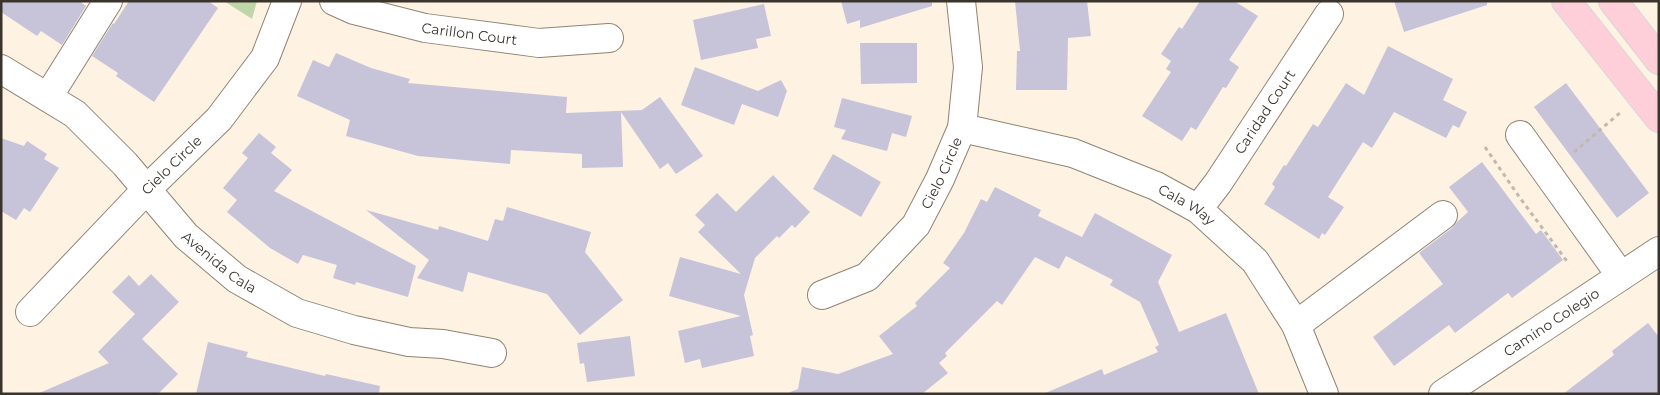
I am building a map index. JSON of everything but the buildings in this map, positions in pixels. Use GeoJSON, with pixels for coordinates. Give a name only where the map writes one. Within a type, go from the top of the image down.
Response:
{"type":"FeatureCollection","features":[{"type":"Feature","properties":{"kind":"main road"},"geometry":{"type":"LineString","coordinates":[[1566,1],[1659,118]]}},
{"type":"Feature","properties":{"kind":"main road"},"geometry":{"type":"LineString","coordinates":[[1613,1],[1659,60]]}},
{"type":"Feature","properties":{"kind":"street"},"geometry":{"type":"LineString","coordinates":[[48,97],[108,1]]}},
{"type":"Feature","properties":{"kind":"street","name":"Cielo Circle"},"geometry":{"type":"LineString","coordinates":[[30,312],[147,189],[219,119],[265,58],[287,1]]}},
{"type":"Feature","properties":{"kind":"street","name":"Carillon Court"},"geometry":{"type":"LineString","coordinates":[[334,1],[354,10],[424,28],[539,43],[609,38]]}},
{"type":"Feature","properties":{"kind":"street","name":"Cielo Circle"},"geometry":{"type":"LineString","coordinates":[[822,295],[867,277],[916,225],[940,179],[962,128],[968,67],[961,1]]}},
{"type":"Feature","properties":{"kind":"street","name":"Caridad Court"},"geometry":{"type":"LineString","coordinates":[[1198,209],[1218,183],[1329,14]]}},
{"type":"Feature","properties":{"kind":"street","name":"Avenida Cala"},"geometry":{"type":"LineString","coordinates":[[1,69],[75,114],[147,189],[186,236],[237,279],[297,313],[354,330],[409,342],[442,344],[492,353]]}},
{"type":"Feature","properties":{"kind":"street","name":"Cala Way"},"geometry":{"type":"LineString","coordinates":[[962,128],[1073,153],[1156,186],[1198,209],[1255,261],[1296,325],[1324,394]]}},
{"type":"Feature","properties":{"kind":"street"},"geometry":{"type":"LineString","coordinates":[[1520,135],[1621,276]]}},
{"type":"Feature","properties":{"kind":"street"},"geometry":{"type":"LineString","coordinates":[[1296,325],[1443,215]]}},
{"type":"Feature","properties":{"kind":"street","name":"Camino Colegio"},"geometry":{"type":"LineString","coordinates":[[1443,394],[1621,276],[1655,261]]}},
{"type":"Feature","properties":{"kind":"path"},"geometry":{"type":"LineString","coordinates":[[1574,152],[1621,112]]}},
{"type":"Feature","properties":{"kind":"path"},"geometry":{"type":"LineString","coordinates":[[1485,147],[1569,264]]}},
{"type":"Feature","properties":{"kind":"green space"},"geometry":{"type":"Polygon","coordinates":[[[224,1],[257,1],[252,19],[224,1]]]}}]}
